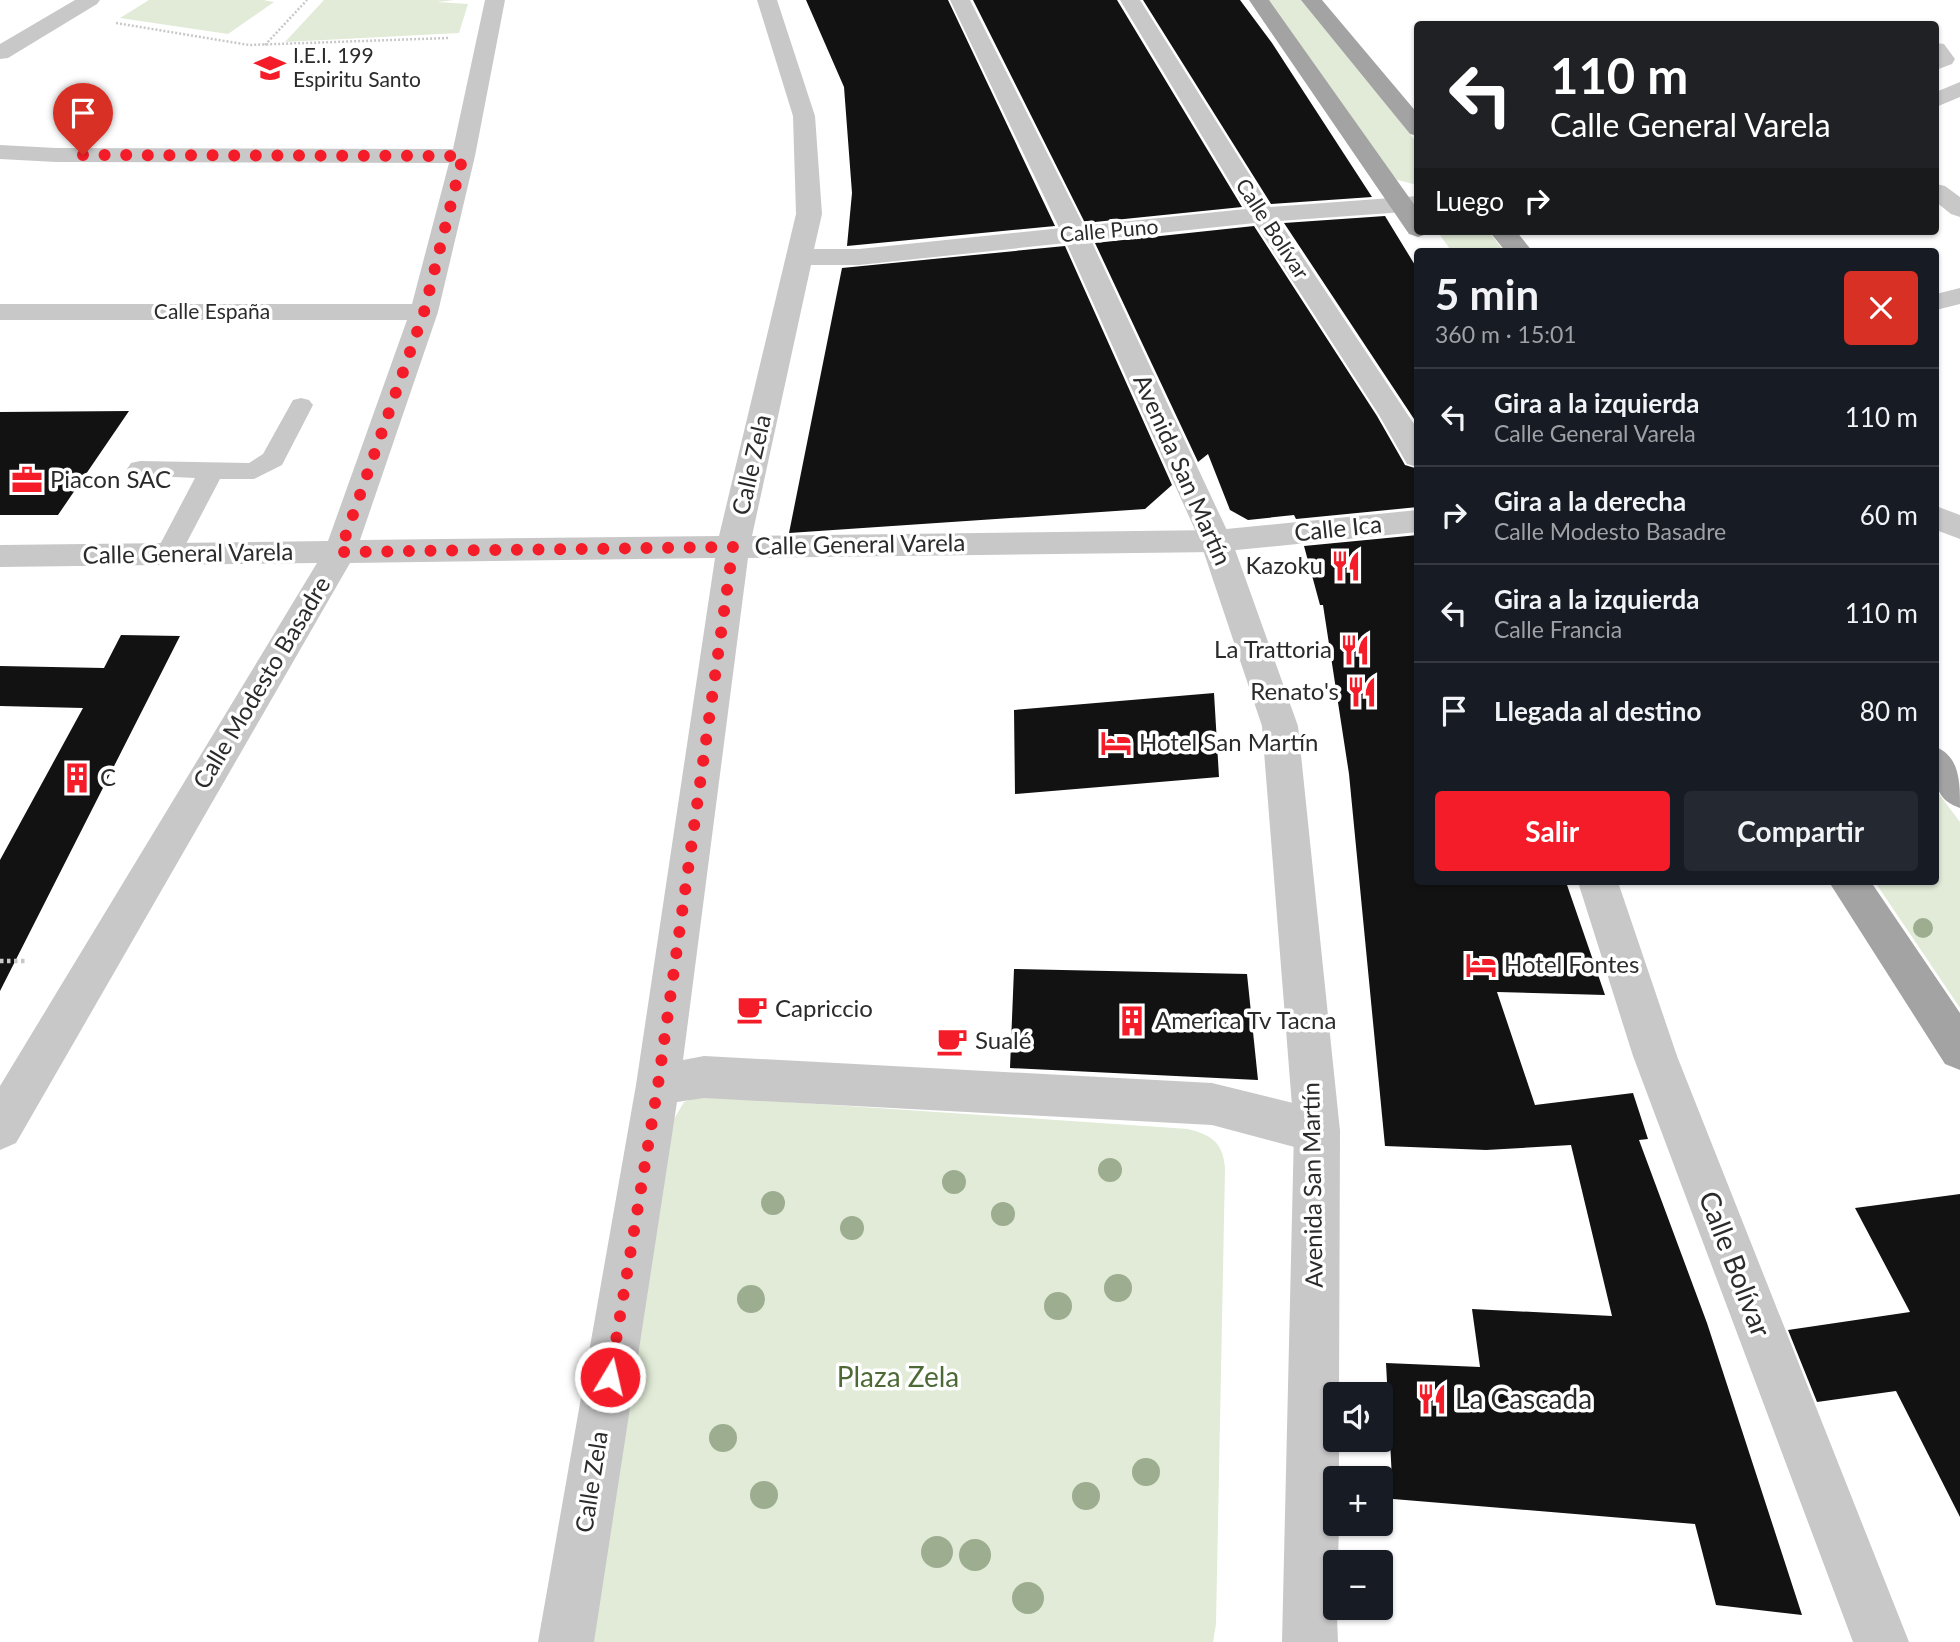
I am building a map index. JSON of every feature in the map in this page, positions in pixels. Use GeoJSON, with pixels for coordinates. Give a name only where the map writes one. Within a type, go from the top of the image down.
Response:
{"type":"FeatureCollection","features":[{"type":"Feature","properties":{"kind":"main road"},"geometry":{"type":"LineString","coordinates":[[1259,0],[1410,204]]}},
{"type":"Feature","properties":{"kind":"main road"},"geometry":{"type":"LineString","coordinates":[[1311,0],[1414,124]]}},
{"type":"Feature","properties":{"kind":"main road"},"geometry":{"type":"LineString","coordinates":[[1939,766],[1960,793]]}},
{"type":"Feature","properties":{"kind":"main road"},"geometry":{"type":"LineString","coordinates":[[1851,885],[1960,1050]]}},
{"type":"Feature","properties":{"kind":"street"},"geometry":{"type":"LineString","coordinates":[[0,53],[90,0]]}},
{"type":"Feature","properties":{"kind":"street","name":"Calle Modesto Basadre"},"geometry":{"type":"LineString","coordinates":[[0,1128],[340,552],[424,312],[463,156],[495,0]]}},
{"type":"Feature","properties":{"kind":"street","name":"Calle Zela"},"geometry":{"type":"LineString","coordinates":[[566,1642],[658,1085],[733,547],[808,214],[804,116],[767,0]]}},
{"type":"Feature","properties":{"kind":"street","name":"Avenida San Martín"},"geometry":{"type":"LineString","coordinates":[[960,0],[1076,236],[1216,541],[1280,726],[1317,1131],[1310,1642]]}},
{"type":"Feature","properties":{"kind":"street","name":"Calle Bolívar"},"geometry":{"type":"LineString","coordinates":[[1130,0],[1262,215],[1394,415],[1414,450]]}},
{"type":"Feature","properties":{"kind":"street"},"geometry":{"type":"LineString","coordinates":[[1939,99],[1960,89]]}},
{"type":"Feature","properties":{"kind":"street"},"geometry":{"type":"LineString","coordinates":[[0,152],[56,155],[463,156]]}},
{"type":"Feature","properties":{"kind":"street"},"geometry":{"type":"LineString","coordinates":[[1939,193],[1960,209]]}},
{"type":"Feature","properties":{"kind":"street","name":"Calle Puno"},"geometry":{"type":"LineString","coordinates":[[800,257],[859,257],[1262,215],[1410,204]]}},
{"type":"Feature","properties":{"kind":"street"},"geometry":{"type":"LineString","coordinates":[[1939,301],[1960,296]]}},
{"type":"Feature","properties":{"kind":"street","name":"Calle España"},"geometry":{"type":"LineString","coordinates":[[0,312],[424,312]]}},
{"type":"Feature","properties":{"kind":"street"},"geometry":{"type":"LineString","coordinates":[[1939,518],[1960,528]]}},
{"type":"Feature","properties":{"kind":"street","name":"Calle Ica"},"geometry":{"type":"LineString","coordinates":[[1216,541],[1414,521]]}},
{"type":"Feature","properties":{"kind":"street","name":"Calle General Varela"},"geometry":{"type":"LineString","coordinates":[[0,556],[1216,541]]}},
{"type":"Feature","properties":{"kind":"street","name":"Calle Bolívar"},"geometry":{"type":"LineString","coordinates":[[1599,885],[1655,1056],[1881,1642]]}},
{"type":"Feature","properties":{"kind":"street"},"geometry":{"type":"LineString","coordinates":[[658,1085],[704,1077],[1212,1104],[1317,1131]]}},
{"type":"Feature","properties":{"kind":"lane"},"geometry":{"type":"LineString","coordinates":[[141,469],[254,471],[273,459],[301,405]]}},
{"type":"Feature","properties":{"kind":"lane"},"geometry":{"type":"LineString","coordinates":[[168,554],[211,471]]}},
{"type":"Feature","properties":{"kind":"path"},"geometry":{"type":"LineString","coordinates":[[265,46],[307,0]]}},
{"type":"Feature","properties":{"kind":"path"},"geometry":{"type":"LineString","coordinates":[[63,16],[250,46],[451,38]]}},
{"type":"Feature","properties":{"kind":"path"},"geometry":{"type":"LineString","coordinates":[[0,961],[26,961]]}},
{"type":"Feature","properties":{"kind":"green space"},"geometry":{"type":"Polygon","coordinates":[[[149,0],[274,2],[228,34],[120,18],[149,0]]]}},
{"type":"Feature","properties":{"kind":"green space"},"geometry":{"type":"Polygon","coordinates":[[[324,0],[454,0],[437,2],[468,4],[459,33],[285,42],[324,0]]]}},
{"type":"Feature","properties":{"kind":"green space"},"geometry":{"type":"Polygon","coordinates":[[[1267,0],[1303,0],[1414,139],[1414,184],[1394,179],[1267,0]]]}},
{"type":"Feature","properties":{"kind":"green space"},"geometry":{"type":"Polygon","coordinates":[[[1440,235],[1491,235],[1502,248],[1449,248],[1440,235]]]}},
{"type":"Feature","properties":{"kind":"green space"},"geometry":{"type":"Polygon","coordinates":[[[1939,794],[1960,822],[1960,1008],[1877,885],[1939,885],[1939,794]]]}},
{"type":"Feature","properties":{"kind":"green space","name":"Plaza Zela"},"geometry":{"type":"Polygon","coordinates":[[[700,1096],[1188,1129],[1214,1141],[1222,1152],[1225,1168],[1216,1624],[1213,1642],[588,1642],[671,1124],[684,1102],[700,1096]]]}},
{"type":"Feature","properties":{"kind":"building"},"geometry":{"type":"Polygon","coordinates":[[[806,0],[948,0],[1055,226],[847,246],[852,193],[844,87],[806,0]]]}},
{"type":"Feature","properties":{"kind":"building"},"geometry":{"type":"Polygon","coordinates":[[[973,0],[1117,0],[1242,207],[1085,223],[973,0]]]}},
{"type":"Feature","properties":{"kind":"building"},"geometry":{"type":"Polygon","coordinates":[[[1143,0],[1240,0],[1272,43],[1372,197],[1271,204],[1143,0]]]}},
{"type":"Feature","properties":{"kind":"building"},"geometry":{"type":"Polygon","coordinates":[[[1385,216],[1414,263],[1414,419],[1284,223],[1385,216]]]}},
{"type":"Feature","properties":{"kind":"building"},"geometry":{"type":"Polygon","coordinates":[[[1254,226],[1377,416],[1405,465],[1414,468],[1414,507],[1296,519],[1294,515],[1248,520],[1230,510],[1208,454],[1198,462],[1095,243],[1254,226]]]}},
{"type":"Feature","properties":{"kind":"building"},"geometry":{"type":"Polygon","coordinates":[[[1065,246],[1172,485],[1145,509],[789,533],[842,268],[1065,246]]]}},
{"type":"Feature","properties":{"kind":"building"},"geometry":{"type":"Polygon","coordinates":[[[129,411],[58,515],[0,515],[0,412],[129,411]]]}},
{"type":"Feature","properties":{"kind":"building"},"geometry":{"type":"Polygon","coordinates":[[[1414,535],[1414,885],[1567,885],[1605,995],[1497,992],[1535,1105],[1633,1093],[1648,1139],[1639,1140],[1707,1323],[1802,1615],[1716,1605],[1695,1524],[1393,1499],[1391,1452],[1393,1452],[1393,1382],[1387,1382],[1386,1363],[1480,1367],[1472,1309],[1612,1316],[1571,1145],[1486,1150],[1385,1146],[1349,774],[1323,605],[1320,605],[1304,546],[1414,535]]]}},
{"type":"Feature","properties":{"kind":"building","name":"C"},"geometry":{"type":"Polygon","coordinates":[[[121,635],[180,636],[0,991],[0,860],[83,708],[0,706],[0,666],[104,668],[121,635]]]}},
{"type":"Feature","properties":{"kind":"building","name":"Hotel San Martín"},"geometry":{"type":"Polygon","coordinates":[[[1214,693],[1219,777],[1015,794],[1014,710],[1214,693]]]}},
{"type":"Feature","properties":{"kind":"building","name":"America Tv Tacna"},"geometry":{"type":"Polygon","coordinates":[[[1014,969],[1247,974],[1258,1080],[1010,1068],[1014,969]]]}},
{"type":"Feature","properties":{"kind":"building"},"geometry":{"type":"Polygon","coordinates":[[[1960,1194],[1960,1517],[1896,1391],[1817,1402],[1788,1330],[1910,1312],[1855,1208],[1960,1194]]]}},
{"type":"Feature","properties":{"kind":"place","name":"I.E.I. 199 Espiritu Santo"},"geometry":{"type":"Point","coordinates":[270,68]}},
{"type":"Feature","properties":{"kind":"place","name":"Piacon SAC"},"geometry":{"type":"Point","coordinates":[27,480]}},
{"type":"Feature","properties":{"kind":"place","name":"Kazoku"},"geometry":{"type":"Point","coordinates":[1346,566]}},
{"type":"Feature","properties":{"kind":"place","name":"La Trattoria"},"geometry":{"type":"Point","coordinates":[1355,650]}},
{"type":"Feature","properties":{"kind":"place","name":"Renato's"},"geometry":{"type":"Point","coordinates":[1362,692]}},
{"type":"Feature","properties":{"kind":"place","name":"Hotel San Martín"},"geometry":{"type":"Point","coordinates":[1116,743]}},
{"type":"Feature","properties":{"kind":"place","name":"C"},"geometry":{"type":"Point","coordinates":[77,778]}},
{"type":"Feature","properties":{"kind":"place","name":"Hotel Fontes"},"geometry":{"type":"Point","coordinates":[1481,965]}},
{"type":"Feature","properties":{"kind":"place","name":"Capriccio"},"geometry":{"type":"Point","coordinates":[752,1009]}},
{"type":"Feature","properties":{"kind":"place","name":"America Tv Tacna"},"geometry":{"type":"Point","coordinates":[1132,1021]}},
{"type":"Feature","properties":{"kind":"place","name":"Sualé"},"geometry":{"type":"Point","coordinates":[952,1041]}},
{"type":"Feature","properties":{"kind":"place","name":"La Cascada"},"geometry":{"type":"Point","coordinates":[1432,1399]}},
{"type":"Feature","properties":{"kind":"route"},"geometry":{"type":"LineString","coordinates":[[83,155],[463,156],[424,312],[340,552],[733,547],[658,1085],[610,1377]]}}]}
